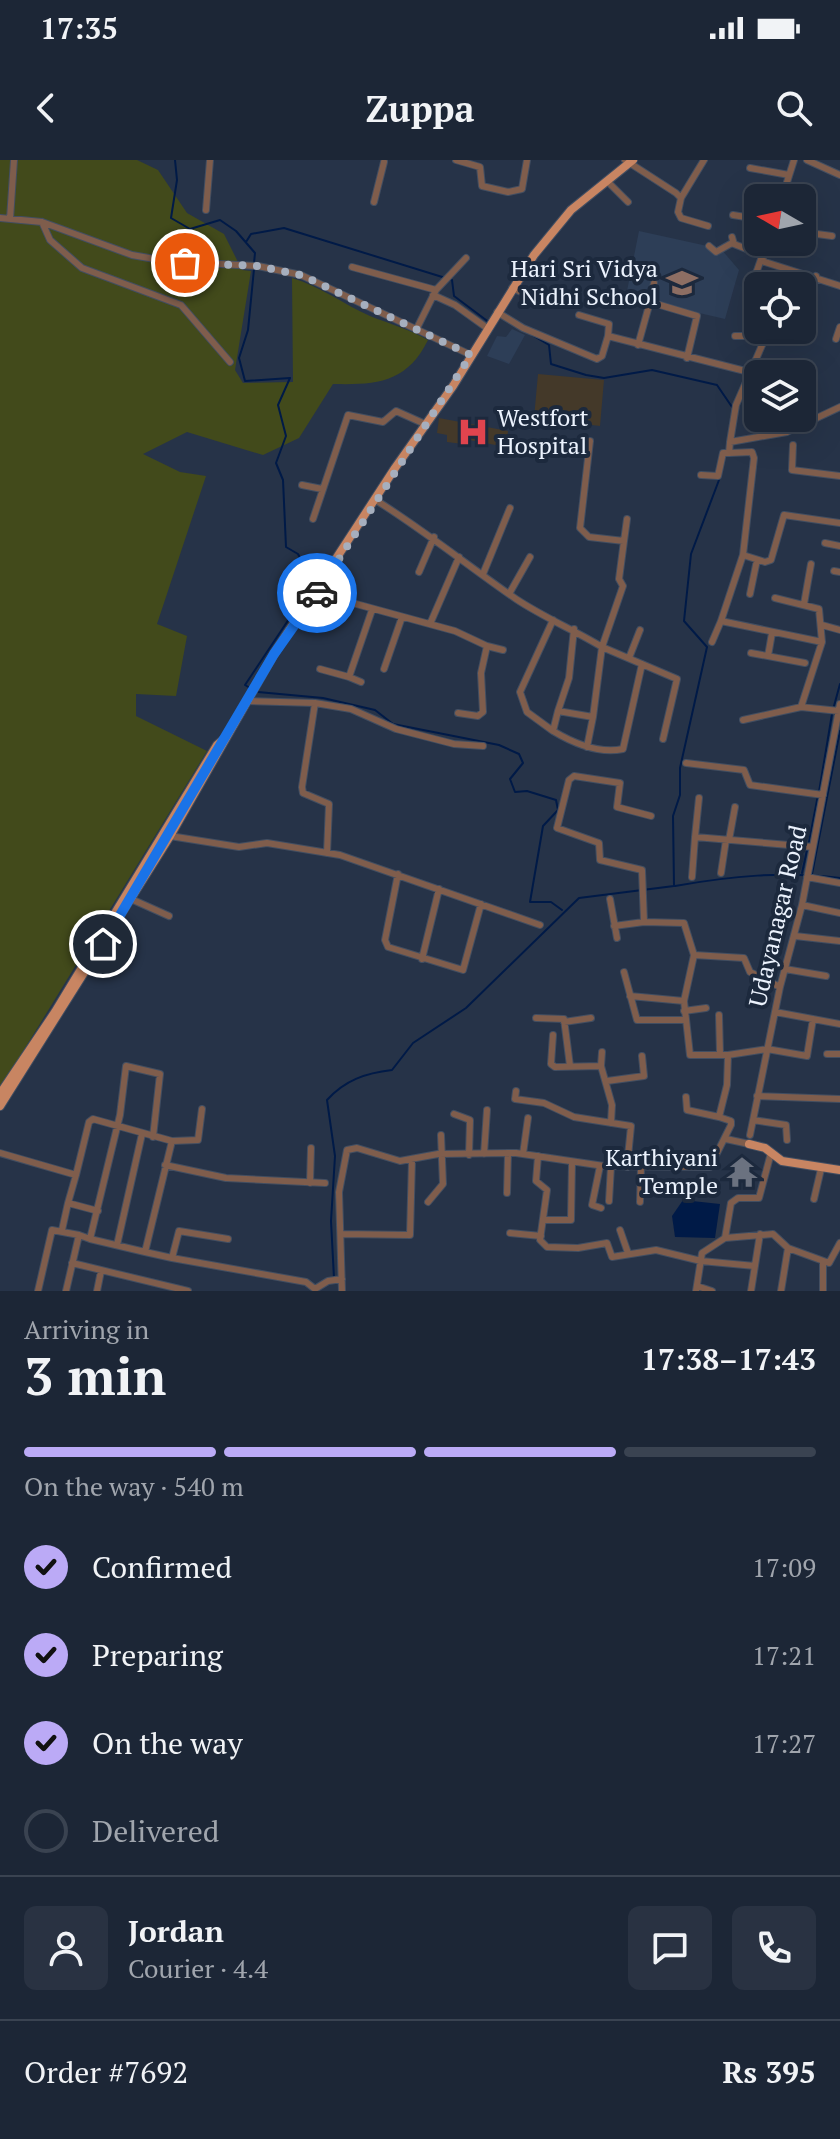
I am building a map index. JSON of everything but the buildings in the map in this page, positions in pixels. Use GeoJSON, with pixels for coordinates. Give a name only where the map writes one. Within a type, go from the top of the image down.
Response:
{"type":"FeatureCollection","features":[{"type":"Feature","properties":{"kind":"main road"},"geometry":{"type":"LineString","coordinates":[[0,1106],[170,836],[247,701],[512,288],[551,231],[630,160]]}},
{"type":"Feature","properties":{"kind":"main road"},"geometry":{"type":"LineString","coordinates":[[0,1094],[55,1012],[217,745],[224,739]]}},
{"type":"Feature","properties":{"kind":"main road"},"geometry":{"type":"LineString","coordinates":[[749,1140],[782,1161],[840,1170]]}},
{"type":"Feature","properties":{"kind":"street"},"geometry":{"type":"LineString","coordinates":[[10,219],[14,160]]}},
{"type":"Feature","properties":{"kind":"street"},"geometry":{"type":"LineString","coordinates":[[206,210],[210,160]]}},
{"type":"Feature","properties":{"kind":"street"},"geometry":{"type":"LineString","coordinates":[[456,160],[480,167],[482,186],[508,192],[522,189],[527,160]]}},
{"type":"Feature","properties":{"kind":"street"},"geometry":{"type":"LineString","coordinates":[[630,160],[681,198]]}},
{"type":"Feature","properties":{"kind":"street"},"geometry":{"type":"LineString","coordinates":[[704,160],[681,198],[678,212],[681,218],[708,226]]}},
{"type":"Feature","properties":{"kind":"street"},"geometry":{"type":"LineString","coordinates":[[786,184],[794,160]]}},
{"type":"Feature","properties":{"kind":"street"},"geometry":{"type":"LineString","coordinates":[[807,160],[840,175]]}},
{"type":"Feature","properties":{"kind":"street"},"geometry":{"type":"LineString","coordinates":[[830,170],[832,160]]}},
{"type":"Feature","properties":{"kind":"street"},"geometry":{"type":"LineString","coordinates":[[374,202],[384,161],[395,167]]}},
{"type":"Feature","properties":{"kind":"street"},"geometry":{"type":"LineString","coordinates":[[750,168],[789,175]]}},
{"type":"Feature","properties":{"kind":"street"},"geometry":{"type":"LineString","coordinates":[[607,181],[628,202]]}},
{"type":"Feature","properties":{"kind":"street"},"geometry":{"type":"LineString","coordinates":[[733,215],[744,217]]}},
{"type":"Feature","properties":{"kind":"street"},"geometry":{"type":"LineString","coordinates":[[0,218],[42,222],[141,257],[286,270],[314,279],[471,355]]}},
{"type":"Feature","properties":{"kind":"street"},"geometry":{"type":"LineString","coordinates":[[42,222],[50,240],[82,268],[181,305],[230,362]]}},
{"type":"Feature","properties":{"kind":"street"},"geometry":{"type":"LineString","coordinates":[[816,234],[832,236]]}},
{"type":"Feature","properties":{"kind":"street"},"geometry":{"type":"LineString","coordinates":[[709,246],[716,252],[732,240],[763,258],[804,272]]}},
{"type":"Feature","properties":{"kind":"street"},"geometry":{"type":"LineString","coordinates":[[417,328],[435,293],[466,258]]}},
{"type":"Feature","properties":{"kind":"street"},"geometry":{"type":"LineString","coordinates":[[757,272],[763,258]]}},
{"type":"Feature","properties":{"kind":"street"},"geometry":{"type":"LineString","coordinates":[[352,267],[435,293],[489,325]]}},
{"type":"Feature","properties":{"kind":"street"},"geometry":{"type":"LineString","coordinates":[[816,276],[840,286]]}},
{"type":"Feature","properties":{"kind":"street"},"geometry":{"type":"LineString","coordinates":[[638,345],[654,283]]}},
{"type":"Feature","properties":{"kind":"street"},"geometry":{"type":"LineString","coordinates":[[512,288],[545,302]]}},
{"type":"Feature","properties":{"kind":"street"},"geometry":{"type":"LineString","coordinates":[[650,302],[696,313],[687,358]]}},
{"type":"Feature","properties":{"kind":"street"},"geometry":{"type":"LineString","coordinates":[[497,312],[523,328],[597,359],[602,356],[611,325],[579,315]]}},
{"type":"Feature","properties":{"kind":"street"},"geometry":{"type":"LineString","coordinates":[[836,339],[840,327]]}},
{"type":"Feature","properties":{"kind":"street"},"geometry":{"type":"LineString","coordinates":[[735,336],[744,335]]}},
{"type":"Feature","properties":{"kind":"street"},"geometry":{"type":"LineString","coordinates":[[608,336],[744,371]]}},
{"type":"Feature","properties":{"kind":"street"},"geometry":{"type":"LineString","coordinates":[[701,475],[718,476],[744,385]]}},
{"type":"Feature","properties":{"kind":"street"},"geometry":{"type":"LineString","coordinates":[[730,442],[787,432],[840,407]]}},
{"type":"Feature","properties":{"kind":"street"},"geometry":{"type":"LineString","coordinates":[[313,519],[348,415],[383,422],[396,411],[425,424]]}},
{"type":"Feature","properties":{"kind":"street"},"geometry":{"type":"LineString","coordinates":[[590,441],[580,528],[589,537],[624,541]]}},
{"type":"Feature","properties":{"kind":"street"},"geometry":{"type":"LineString","coordinates":[[793,445],[792,470],[840,476]]}},
{"type":"Feature","properties":{"kind":"street"},"geometry":{"type":"LineString","coordinates":[[712,642],[743,555],[754,454],[726,453]]}},
{"type":"Feature","properties":{"kind":"street"},"geometry":{"type":"LineString","coordinates":[[302,485],[322,489]]}},
{"type":"Feature","properties":{"kind":"street"},"geometry":{"type":"LineString","coordinates":[[374,499],[434,537],[509,594],[602,647],[677,679],[663,739]]}},
{"type":"Feature","properties":{"kind":"street"},"geometry":{"type":"LineString","coordinates":[[483,574],[510,508]]}},
{"type":"Feature","properties":{"kind":"street"},"geometry":{"type":"LineString","coordinates":[[743,555],[757,560],[771,560],[784,515],[840,523]]}},
{"type":"Feature","properties":{"kind":"street"},"geometry":{"type":"LineString","coordinates":[[587,747],[602,647],[623,586],[619,579],[627,519]]}},
{"type":"Feature","properties":{"kind":"street"},"geometry":{"type":"LineString","coordinates":[[419,572],[434,537]]}},
{"type":"Feature","properties":{"kind":"street"},"geometry":{"type":"LineString","coordinates":[[825,543],[840,546]]}},
{"type":"Feature","properties":{"kind":"street"},"geometry":{"type":"LineString","coordinates":[[430,624],[459,557]]}},
{"type":"Feature","properties":{"kind":"street"},"geometry":{"type":"LineString","coordinates":[[509,594],[530,557]]}},
{"type":"Feature","properties":{"kind":"street"},"geometry":{"type":"LineString","coordinates":[[750,594],[757,560]]}},
{"type":"Feature","properties":{"kind":"street"},"geometry":{"type":"LineString","coordinates":[[804,604],[811,564]]}},
{"type":"Feature","properties":{"kind":"street"},"geometry":{"type":"LineString","coordinates":[[316,593],[430,624],[503,650]]}},
{"type":"Feature","properties":{"kind":"street"},"geometry":{"type":"LineString","coordinates":[[775,598],[819,609],[822,642],[801,707]]}},
{"type":"Feature","properties":{"kind":"street"},"geometry":{"type":"LineString","coordinates":[[349,677],[372,610]]}},
{"type":"Feature","properties":{"kind":"street"},"geometry":{"type":"LineString","coordinates":[[384,669],[402,617]]}},
{"type":"Feature","properties":{"kind":"street"},"geometry":{"type":"LineString","coordinates":[[553,620],[520,692],[527,712],[553,731],[587,747],[623,749],[642,664]]}},
{"type":"Feature","properties":{"kind":"street"},"geometry":{"type":"LineString","coordinates":[[721,621],[822,642]]}},
{"type":"Feature","properties":{"kind":"street"},"geometry":{"type":"LineString","coordinates":[[822,625],[840,630]]}},
{"type":"Feature","properties":{"kind":"street"},"geometry":{"type":"LineString","coordinates":[[553,731],[569,678],[574,629]]}},
{"type":"Feature","properties":{"kind":"street"},"geometry":{"type":"LineString","coordinates":[[629,658],[640,630]]}},
{"type":"Feature","properties":{"kind":"street"},"geometry":{"type":"LineString","coordinates":[[768,656],[772,633]]}},
{"type":"Feature","properties":{"kind":"street"},"geometry":{"type":"LineString","coordinates":[[458,713],[478,716],[483,712],[482,670],[487,646]]}},
{"type":"Feature","properties":{"kind":"street"},"geometry":{"type":"LineString","coordinates":[[751,653],[805,663]]}},
{"type":"Feature","properties":{"kind":"street"},"geometry":{"type":"LineString","coordinates":[[320,669],[361,682]]}},
{"type":"Feature","properties":{"kind":"street"},"geometry":{"type":"LineString","coordinates":[[247,701],[315,703],[370,714],[396,729],[454,744],[483,746]]}},
{"type":"Feature","properties":{"kind":"street"},"geometry":{"type":"LineString","coordinates":[[315,703],[302,787],[303,793],[329,804],[327,853]]}},
{"type":"Feature","properties":{"kind":"street"},"geometry":{"type":"LineString","coordinates":[[743,720],[801,707],[839,713]]}},
{"type":"Feature","properties":{"kind":"street"},"geometry":{"type":"LineString","coordinates":[[558,711],[593,717]]}},
{"type":"Feature","properties":{"kind":"street","name":"Udayanagar Road"},"geometry":{"type":"LineString","coordinates":[[749,1140],[780,987],[802,905],[823,795],[834,766],[839,713]]}},
{"type":"Feature","properties":{"kind":"street"},"geometry":{"type":"LineString","coordinates":[[686,763],[744,770],[750,785],[823,795]]}},
{"type":"Feature","properties":{"kind":"street"},"geometry":{"type":"LineString","coordinates":[[644,922],[642,870],[600,860],[599,843],[559,830],[558,822],[569,780],[574,776],[620,783],[617,807],[651,816]]}},
{"type":"Feature","properties":{"kind":"street"},"geometry":{"type":"LineString","coordinates":[[692,877],[699,798]]}},
{"type":"Feature","properties":{"kind":"street"},"geometry":{"type":"LineString","coordinates":[[721,873],[735,807]]}},
{"type":"Feature","properties":{"kind":"street"},"geometry":{"type":"LineString","coordinates":[[170,836],[239,847],[267,843],[327,853],[398,874],[540,925]]}},
{"type":"Feature","properties":{"kind":"street"},"geometry":{"type":"LineString","coordinates":[[695,837],[813,847]]}},
{"type":"Feature","properties":{"kind":"street"},"geometry":{"type":"LineString","coordinates":[[398,874],[384,944],[422,959],[463,970],[481,904]]}},
{"type":"Feature","properties":{"kind":"street"},"geometry":{"type":"LineString","coordinates":[[808,875],[840,883]]}},
{"type":"Feature","properties":{"kind":"street"},"geometry":{"type":"LineString","coordinates":[[422,959],[439,889]]}},
{"type":"Feature","properties":{"kind":"street"},"geometry":{"type":"LineString","coordinates":[[131,899],[169,916]]}},
{"type":"Feature","properties":{"kind":"street"},"geometry":{"type":"LineString","coordinates":[[610,899],[617,938]]}},
{"type":"Feature","properties":{"kind":"street"},"geometry":{"type":"LineString","coordinates":[[802,905],[840,913]]}},
{"type":"Feature","properties":{"kind":"street"},"geometry":{"type":"LineString","coordinates":[[614,926],[644,922],[687,925],[694,955],[684,1001],[690,1055],[767,1049],[807,1056],[813,1019]]}},
{"type":"Feature","properties":{"kind":"street"},"geometry":{"type":"LineString","coordinates":[[795,936],[840,941]]}},
{"type":"Feature","properties":{"kind":"street"},"geometry":{"type":"LineString","coordinates":[[694,955],[744,958],[750,972],[780,987]]}},
{"type":"Feature","properties":{"kind":"street"},"geometry":{"type":"LineString","coordinates":[[785,969],[826,976]]}},
{"type":"Feature","properties":{"kind":"street"},"geometry":{"type":"LineString","coordinates":[[624,972],[637,1020],[684,1020]]}},
{"type":"Feature","properties":{"kind":"street"},"geometry":{"type":"LineString","coordinates":[[630,996],[684,1001]]}},
{"type":"Feature","properties":{"kind":"street"},"geometry":{"type":"LineString","coordinates":[[684,1011],[706,1008]]}},
{"type":"Feature","properties":{"kind":"street"},"geometry":{"type":"LineString","coordinates":[[775,1012],[840,1024]]}},
{"type":"Feature","properties":{"kind":"street"},"geometry":{"type":"LineString","coordinates":[[719,1015],[727,1085],[719,1117]]}},
{"type":"Feature","properties":{"kind":"street"},"geometry":{"type":"LineString","coordinates":[[536,1018],[558,1016],[564,1022],[570,1066]]}},
{"type":"Feature","properties":{"kind":"street"},"geometry":{"type":"LineString","coordinates":[[564,1022],[591,1018]]}},
{"type":"Feature","properties":{"kind":"street"},"geometry":{"type":"LineString","coordinates":[[553,1035],[551,1064],[601,1066]]}},
{"type":"Feature","properties":{"kind":"street"},"geometry":{"type":"LineString","coordinates":[[602,1052],[601,1066],[612,1105],[611,1123]]}},
{"type":"Feature","properties":{"kind":"street"},"geometry":{"type":"LineString","coordinates":[[827,1054],[840,1054]]}},
{"type":"Feature","properties":{"kind":"street"},"geometry":{"type":"LineString","coordinates":[[607,1081],[644,1076],[642,1056]]}},
{"type":"Feature","properties":{"kind":"street"},"geometry":{"type":"LineString","coordinates":[[90,1239],[117,1127],[125,1067],[156,1071],[160,1077],[153,1137]]}},
{"type":"Feature","properties":{"kind":"street"},"geometry":{"type":"LineString","coordinates":[[516,1091],[516,1099],[544,1103],[574,1117],[631,1126],[627,1167]]}},
{"type":"Feature","properties":{"kind":"street"},"geometry":{"type":"LineString","coordinates":[[757,1096],[840,1099]]}},
{"type":"Feature","properties":{"kind":"street"},"geometry":{"type":"LineString","coordinates":[[342,1291],[339,1192],[347,1150],[357,1148],[390,1160],[412,1160],[441,1154],[508,1153],[600,1166],[710,1167],[726,1139],[731,1121],[687,1110],[686,1097]]}},
{"type":"Feature","properties":{"kind":"street"},"geometry":{"type":"LineString","coordinates":[[62,1230],[89,1122],[98,1119],[172,1141],[198,1140],[202,1109]]}},
{"type":"Feature","properties":{"kind":"street"},"geometry":{"type":"LineString","coordinates":[[484,1154],[487,1110]]}},
{"type":"Feature","properties":{"kind":"street"},"geometry":{"type":"LineString","coordinates":[[454,1114],[470,1120],[469,1155]]}},
{"type":"Feature","properties":{"kind":"street"},"geometry":{"type":"LineString","coordinates":[[523,1154],[528,1118]]}},
{"type":"Feature","properties":{"kind":"street"},"geometry":{"type":"LineString","coordinates":[[753,1120],[786,1125],[787,1140]]}},
{"type":"Feature","properties":{"kind":"street"},"geometry":{"type":"LineString","coordinates":[[117,1245],[142,1134]]}},
{"type":"Feature","properties":{"kind":"street"},"geometry":{"type":"LineString","coordinates":[[428,1202],[443,1184],[441,1135]]}},
{"type":"Feature","properties":{"kind":"street"},"geometry":{"type":"LineString","coordinates":[[726,1139],[749,1140]]}},
{"type":"Feature","properties":{"kind":"street"},"geometry":{"type":"LineString","coordinates":[[145,1252],[172,1141]]}},
{"type":"Feature","properties":{"kind":"street"},"geometry":{"type":"LineString","coordinates":[[310,1183],[311,1148]]}},
{"type":"Feature","properties":{"kind":"street"},"geometry":{"type":"LineString","coordinates":[[0,1153],[76,1175]]}},
{"type":"Feature","properties":{"kind":"street"},"geometry":{"type":"LineString","coordinates":[[507,1193],[508,1153]]}},
{"type":"Feature","properties":{"kind":"street"},"geometry":{"type":"LineString","coordinates":[[725,1238],[731,1203],[738,1198],[759,1198],[771,1153]]}},
{"type":"Feature","properties":{"kind":"street"},"geometry":{"type":"LineString","coordinates":[[538,1156],[536,1181],[547,1190],[541,1236],[542,1244],[547,1247],[578,1248],[607,1243],[612,1257],[656,1250],[701,1261],[755,1266]]}},
{"type":"Feature","properties":{"kind":"street"},"geometry":{"type":"LineString","coordinates":[[341,1234],[410,1235],[412,1160]]}},
{"type":"Feature","properties":{"kind":"street"},"geometry":{"type":"LineString","coordinates":[[543,1220],[571,1220],[572,1163]]}},
{"type":"Feature","properties":{"kind":"street"},"geometry":{"type":"LineString","coordinates":[[165,1165],[226,1178],[325,1183]]}},
{"type":"Feature","properties":{"kind":"street"},"geometry":{"type":"LineString","coordinates":[[600,1166],[592,1205],[601,1208]]}},
{"type":"Feature","properties":{"kind":"street"},"geometry":{"type":"LineString","coordinates":[[609,1201],[611,1166]]}},
{"type":"Feature","properties":{"kind":"street"},"geometry":{"type":"LineString","coordinates":[[640,1202],[641,1168]]}},
{"type":"Feature","properties":{"kind":"street"},"geometry":{"type":"LineString","coordinates":[[814,1199],[821,1169]]}},
{"type":"Feature","properties":{"kind":"street"},"geometry":{"type":"LineString","coordinates":[[68,1203],[98,1211]]}},
{"type":"Feature","properties":{"kind":"street"},"geometry":{"type":"LineString","coordinates":[[38,1291],[52,1230],[172,1258],[306,1282],[313,1290],[330,1280],[341,1279]]}},
{"type":"Feature","properties":{"kind":"street"},"geometry":{"type":"LineString","coordinates":[[620,1230],[628,1253]]}},
{"type":"Feature","properties":{"kind":"street"},"geometry":{"type":"LineString","coordinates":[[172,1258],[179,1231],[228,1239]]}},
{"type":"Feature","properties":{"kind":"street"},"geometry":{"type":"LineString","coordinates":[[510,1233],[541,1236]]}},
{"type":"Feature","properties":{"kind":"street"},"geometry":{"type":"LineString","coordinates":[[751,1291],[760,1234]]}},
{"type":"Feature","properties":{"kind":"street"},"geometry":{"type":"LineString","coordinates":[[712,1291],[697,1289],[702,1253],[725,1238],[760,1234],[777,1236],[788,1248],[831,1263],[840,1243]]}},
{"type":"Feature","properties":{"kind":"street"},"geometry":{"type":"LineString","coordinates":[[66,1291],[79,1235]]}},
{"type":"Feature","properties":{"kind":"street"},"geometry":{"type":"LineString","coordinates":[[781,1291],[788,1248]]}},
{"type":"Feature","properties":{"kind":"street"},"geometry":{"type":"LineString","coordinates":[[823,1262],[823,1291]]}},
{"type":"Feature","properties":{"kind":"street"},"geometry":{"type":"LineString","coordinates":[[72,1263],[155,1287],[188,1291]]}},
{"type":"Feature","properties":{"kind":"street"},"geometry":{"type":"LineString","coordinates":[[97,1291],[101,1271]]}},
{"type":"Feature","properties":{"kind":"shaded area","name":"Hari Sri Vidya Nidhi School"},"geometry":{"type":"Polygon","coordinates":[[[639,231],[721,249],[739,270],[725,319],[626,296],[639,231]]]}},
{"type":"Feature","properties":{"kind":"shaded area"},"geometry":{"type":"Polygon","coordinates":[[[512,329],[525,335],[509,364],[487,356],[497,336],[506,337],[512,329]]]}},
{"type":"Feature","properties":{"kind":"shaded area"},"geometry":{"type":"Polygon","coordinates":[[[538,374],[604,380],[600,426],[534,418],[538,374]]]}},
{"type":"Feature","properties":{"kind":"shaded area","name":"Westfort Hospital"},"geometry":{"type":"Polygon","coordinates":[[[439,418],[508,431],[506,447],[464,439],[463,444],[447,442],[447,435],[437,433],[439,418]]]}},
{"type":"Feature","properties":{"kind":"green space"},"geometry":{"type":"Polygon","coordinates":[[[0,160],[137,160],[158,170],[187,213],[224,234],[242,270],[251,271],[235,370],[243,383],[293,382],[292,278],[428,340],[420,354],[400,373],[376,382],[333,384],[299,438],[263,455],[187,432],[143,454],[180,472],[206,476],[157,624],[187,636],[176,696],[136,694],[136,716],[207,751],[0,1089],[0,160]]]}},
{"type":"Feature","properties":{"kind":"water"},"geometry":{"type":"Polygon","coordinates":[[[683,1200],[720,1204],[715,1238],[675,1237],[672,1216],[683,1200]]]}},
{"type":"Feature","properties":{"kind":"waterway"},"geometry":{"type":"LineString","coordinates":[[175,160],[177,180],[171,218],[190,229],[220,220],[236,231],[255,253],[254,263]]}},
{"type":"Feature","properties":{"kind":"waterway"},"geometry":{"type":"LineString","coordinates":[[246,242],[251,234],[284,228],[452,280],[454,296],[490,323]]}},
{"type":"Feature","properties":{"kind":"waterway"},"geometry":{"type":"LineString","coordinates":[[250,688],[245,685],[313,583],[298,554],[286,547],[283,480],[276,463],[286,436],[278,405],[290,378],[245,381],[239,358],[248,330],[254,269]]}},
{"type":"Feature","properties":{"kind":"waterway"},"geometry":{"type":"LineString","coordinates":[[532,335],[549,345],[551,364],[604,378],[652,370],[717,385],[732,407]]}},
{"type":"Feature","properties":{"kind":"waterway"},"geometry":{"type":"LineString","coordinates":[[334,1278],[331,1221],[335,1156],[327,1100],[356,1079],[392,1070],[413,1043],[466,1008],[579,898],[674,886],[673,816],[680,795],[680,768],[707,647],[684,621],[691,554],[719,480]]}},
{"type":"Feature","properties":{"kind":"waterway"},"geometry":{"type":"LineString","coordinates":[[834,706],[840,684]]}},
{"type":"Feature","properties":{"kind":"waterway"},"geometry":{"type":"LineString","coordinates":[[258,692],[323,698],[375,710],[393,724],[499,745],[519,754],[523,763],[510,779],[515,792],[527,791],[556,800],[558,810],[543,826],[530,902],[551,902],[562,910]]}},
{"type":"Feature","properties":{"kind":"waterway"},"geometry":{"type":"LineString","coordinates":[[819,792],[832,714]]}},
{"type":"Feature","properties":{"kind":"waterway"},"geometry":{"type":"LineString","coordinates":[[812,874],[840,731]]}},
{"type":"Feature","properties":{"kind":"waterway"},"geometry":{"type":"LineString","coordinates":[[809,842],[818,795]]}},
{"type":"Feature","properties":{"kind":"waterway"},"geometry":{"type":"LineString","coordinates":[[802,873],[807,850]]}},
{"type":"Feature","properties":{"kind":"waterway"},"geometry":{"type":"LineString","coordinates":[[675,886],[757,876],[840,878]]}},
{"type":"Feature","properties":{"kind":"way so far"},"geometry":{"type":"LineString","coordinates":[[185,263],[258,266],[286,270],[314,279],[382,314],[444,339],[471,355],[365,514],[317,593]]}},
{"type":"Feature","properties":{"kind":"place","name":"Hari Sri Vidya Nidhi School"},"geometry":{"type":"Point","coordinates":[682,283]}},
{"type":"Feature","properties":{"kind":"place","name":"Westfort Hospital"},"geometry":{"type":"Point","coordinates":[473,432]}},
{"type":"Feature","properties":{"kind":"place","name":"Karthiyani Temple"},"geometry":{"type":"Point","coordinates":[742,1172]}},
{"type":"Feature","properties":{"kind":"route"},"geometry":{"type":"LineString","coordinates":[[103,944],[222,748],[224,739],[274,654],[317,593]]}}]}
